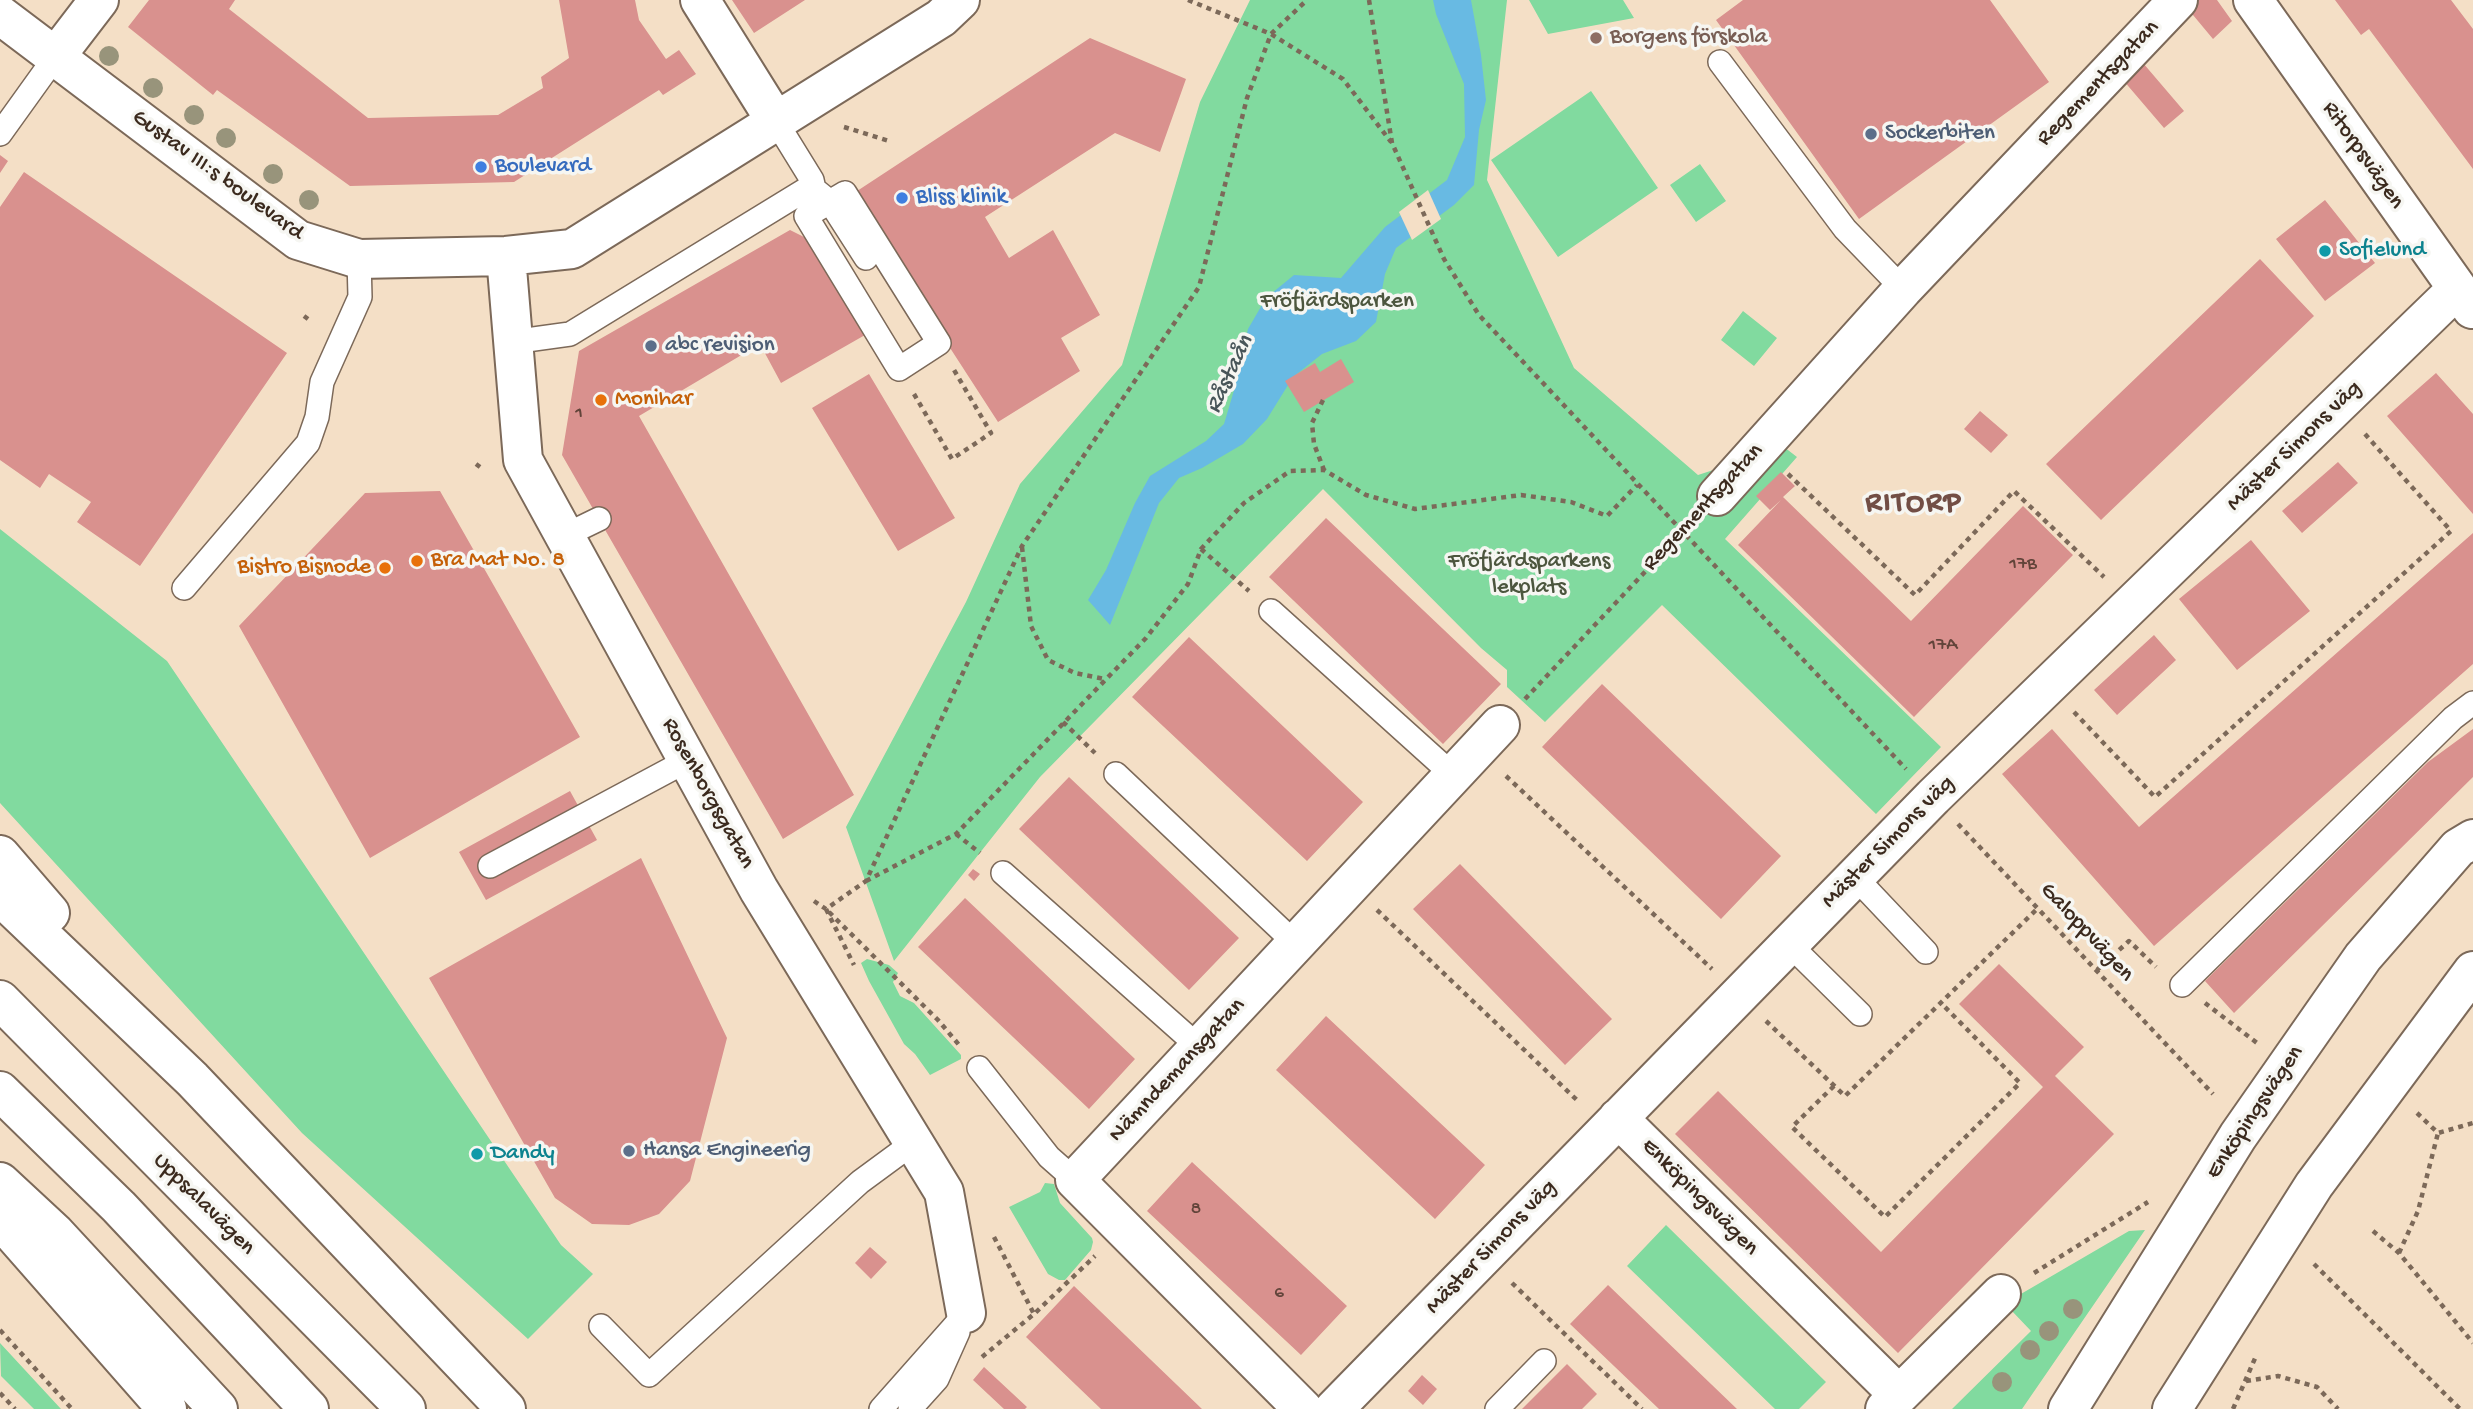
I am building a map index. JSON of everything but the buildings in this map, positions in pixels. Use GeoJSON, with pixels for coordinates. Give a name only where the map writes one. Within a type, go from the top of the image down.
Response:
{"type":"FeatureCollection","features":[{"type":"Feature","properties":{"kind":"main road"},"geometry":{"type":"LineString","coordinates":[[56,56],[99,0]]}},
{"type":"Feature","properties":{"kind":"main road"},"geometry":{"type":"LineString","coordinates":[[700,0],[775,120]]}},
{"type":"Feature","properties":{"kind":"main road","name":"Gustav III:s boulevard"},"geometry":{"type":"LineString","coordinates":[[0,15],[298,240],[359,259],[506,256],[572,249],[941,18],[960,0]]}},
{"type":"Feature","properties":{"kind":"main road","name":"Ritorpsvägen"},"geometry":{"type":"LineString","coordinates":[[2252,0],[2465,300]]}},
{"type":"Feature","properties":{"kind":"main road","name":"Regementsgatan"},"geometry":{"type":"LineString","coordinates":[[1717,496],[1903,289],[2171,3]]}},
{"type":"Feature","properties":{"kind":"main road","name":"Rosenborgsgatan"},"geometry":{"type":"LineString","coordinates":[[506,256],[523,460],[759,890],[944,1192],[967,1313]]}},
{"type":"Feature","properties":{"kind":"main road","name":"Mäster Simons väg"},"geometry":{"type":"LineString","coordinates":[[1334,1409],[1933,797],[2339,404],[2465,300]]}},
{"type":"Feature","properties":{"kind":"main road","name":"Nämndemansgatan"},"geometry":{"type":"LineString","coordinates":[[1075,1180],[1477,750]]}},
{"type":"Feature","properties":{"kind":"main road","name":"Enköpingsvägen"},"geometry":{"type":"LineString","coordinates":[[2068,1409],[2238,1136],[2363,957],[2458,848],[2473,839]]}},
{"type":"Feature","properties":{"kind":"main road"},"geometry":{"type":"LineString","coordinates":[[0,856],[192,1079]]}},
{"type":"Feature","properties":{"kind":"main road"},"geometry":{"type":"LineString","coordinates":[[0,896],[192,1079],[506,1409]]}},
{"type":"Feature","properties":{"kind":"main road"},"geometry":{"type":"LineString","coordinates":[[2172,1409],[2314,1185],[2473,971]]}},
{"type":"Feature","properties":{"kind":"main road","name":"Uppsalavägen"},"geometry":{"type":"LineString","coordinates":[[0,1000],[406,1409]]}},
{"type":"Feature","properties":{"kind":"main road"},"geometry":{"type":"LineString","coordinates":[[0,1091],[120,1207],[309,1409]]}},
{"type":"Feature","properties":{"kind":"main road","name":"Enköpingsvägen"},"geometry":{"type":"LineString","coordinates":[[1613,1124],[1892,1402],[2001,1294]]}},
{"type":"Feature","properties":{"kind":"main road"},"geometry":{"type":"LineString","coordinates":[[1075,1180],[1303,1409]]}},
{"type":"Feature","properties":{"kind":"main road"},"geometry":{"type":"LineString","coordinates":[[0,1182],[55,1233],[218,1409]]}},
{"type":"Feature","properties":{"kind":"main road"},"geometry":{"type":"LineString","coordinates":[[0,1219],[167,1409]]}},
{"type":"Feature","properties":{"kind":"lane"},"geometry":{"type":"LineString","coordinates":[[0,134],[56,56]]}},
{"type":"Feature","properties":{"kind":"lane"},"geometry":{"type":"LineString","coordinates":[[1720,62],[1845,229],[1903,289]]}},
{"type":"Feature","properties":{"kind":"lane"},"geometry":{"type":"LineString","coordinates":[[775,120],[812,180],[814,189],[830,202],[866,258]]}},
{"type":"Feature","properties":{"kind":"lane"},"geometry":{"type":"LineString","coordinates":[[512,342],[570,334],[810,187],[812,180]]}},
{"type":"Feature","properties":{"kind":"lane"},"geometry":{"type":"LineString","coordinates":[[845,193],[939,343],[899,369],[806,216],[830,202],[845,193]]}},
{"type":"Feature","properties":{"kind":"lane"},"geometry":{"type":"LineString","coordinates":[[184,587],[308,443],[317,417],[322,382],[360,297],[359,259]]}},
{"type":"Feature","properties":{"kind":"lane"},"geometry":{"type":"LineString","coordinates":[[564,536],[599,519]]}},
{"type":"Feature","properties":{"kind":"lane"},"geometry":{"type":"LineString","coordinates":[[1271,611],[1477,750]]}},
{"type":"Feature","properties":{"kind":"lane"},"geometry":{"type":"LineString","coordinates":[[2182,985],[2452,718],[2473,703]]}},
{"type":"Feature","properties":{"kind":"lane"},"geometry":{"type":"LineString","coordinates":[[490,866],[688,760]]}},
{"type":"Feature","properties":{"kind":"lane"},"geometry":{"type":"LineString","coordinates":[[1116,774],[1296,944]]}},
{"type":"Feature","properties":{"kind":"lane"},"geometry":{"type":"LineString","coordinates":[[1003,873],[1199,1048]]}},
{"type":"Feature","properties":{"kind":"lane"},"geometry":{"type":"LineString","coordinates":[[1855,877],[1926,952]]}},
{"type":"Feature","properties":{"kind":"lane"},"geometry":{"type":"LineString","coordinates":[[1789,944],[1860,1014]]}},
{"type":"Feature","properties":{"kind":"lane"},"geometry":{"type":"LineString","coordinates":[[979,1068],[1049,1157],[1075,1180]]}},
{"type":"Feature","properties":{"kind":"lane"},"geometry":{"type":"LineString","coordinates":[[601,1326],[649,1375],[860,1182],[913,1143]]}},
{"type":"Feature","properties":{"kind":"lane"},"geometry":{"type":"LineString","coordinates":[[881,1409],[967,1313]]}},
{"type":"Feature","properties":{"kind":"lane"},"geometry":{"type":"LineString","coordinates":[[910,1409],[937,1380],[967,1313]]}},
{"type":"Feature","properties":{"kind":"lane"},"geometry":{"type":"LineString","coordinates":[[1497,1409],[1544,1361]]}},
{"type":"Feature","properties":{"kind":"path"},"geometry":{"type":"LineString","coordinates":[[1188,0],[1271,34],[1343,79],[1392,143]]}},
{"type":"Feature","properties":{"kind":"path"},"geometry":{"type":"LineString","coordinates":[[866,881],[1022,546],[1199,286],[1247,98],[1271,34],[1307,0]]}},
{"type":"Feature","properties":{"kind":"path"},"geometry":{"type":"LineString","coordinates":[[1369,0],[1392,143]]}},
{"type":"Feature","properties":{"kind":"path"},"geometry":{"type":"LineString","coordinates":[[844,127],[889,141]]}},
{"type":"Feature","properties":{"kind":"path","name":"Galoppvägen"},"geometry":{"type":"LineString","coordinates":[[1392,143],[1444,259],[1479,315],[1682,534],[2213,1094]]}},
{"type":"Feature","properties":{"kind":"path"},"geometry":{"type":"LineString","coordinates":[[304,316],[312,323]]}},
{"type":"Feature","properties":{"kind":"path"},"geometry":{"type":"LineString","coordinates":[[899,369],[952,458],[991,433],[939,343]]}},
{"type":"Feature","properties":{"kind":"path"},"geometry":{"type":"LineString","coordinates":[[1323,400],[1312,423],[1314,444],[1324,470]]}},
{"type":"Feature","properties":{"kind":"path"},"geometry":{"type":"LineString","coordinates":[[2048,686],[2155,797],[2451,531],[2339,404]]}},
{"type":"Feature","properties":{"kind":"path"},"geometry":{"type":"LineString","coordinates":[[1760,447],[1915,595],[2014,491],[2133,604]]}},
{"type":"Feature","properties":{"kind":"path"},"geometry":{"type":"LineString","coordinates":[[476,464],[485,470]]}},
{"type":"Feature","properties":{"kind":"path"},"geometry":{"type":"LineString","coordinates":[[826,909],[866,881],[956,834],[1146,638],[1188,584],[1201,549],[1244,503],[1290,471],[1324,470],[1366,495],[1415,509],[1521,495],[1571,502],[1607,516],[1637,485]]}},
{"type":"Feature","properties":{"kind":"path","name":"Regementsgatan"},"geometry":{"type":"LineString","coordinates":[[1477,750],[1717,496]]}},
{"type":"Feature","properties":{"kind":"path"},"geometry":{"type":"LineString","coordinates":[[1022,546],[1031,626],[1048,660],[1075,673],[1104,679]]}},
{"type":"Feature","properties":{"kind":"path"},"geometry":{"type":"LineString","coordinates":[[1201,549],[1271,611]]}},
{"type":"Feature","properties":{"kind":"path"},"geometry":{"type":"LineString","coordinates":[[1063,722],[1116,774]]}},
{"type":"Feature","properties":{"kind":"path"},"geometry":{"type":"LineString","coordinates":[[1477,750],[1739,995]]}},
{"type":"Feature","properties":{"kind":"path"},"geometry":{"type":"LineString","coordinates":[[759,890],[783,879],[826,909],[938,1020]]}},
{"type":"Feature","properties":{"kind":"path"},"geometry":{"type":"LineString","coordinates":[[1350,886],[1613,1124]]}},
{"type":"Feature","properties":{"kind":"path"},"geometry":{"type":"LineString","coordinates":[[2097,970],[2129,942],[2152,964]]}},
{"type":"Feature","properties":{"kind":"path"},"geometry":{"type":"LineString","coordinates":[[1834,1086],[1792,1127],[1885,1217],[2020,1083],[1941,1003]]}},
{"type":"Feature","properties":{"kind":"path"},"geometry":{"type":"LineString","coordinates":[[2409,1124],[2425,1102]]}},
{"type":"Feature","properties":{"kind":"path"},"geometry":{"type":"LineString","coordinates":[[2417,1113],[2438,1133]]}},
{"type":"Feature","properties":{"kind":"path"},"geometry":{"type":"LineString","coordinates":[[2438,1133],[2473,1123]]}},
{"type":"Feature","properties":{"kind":"path"},"geometry":{"type":"LineString","coordinates":[[2399,1253],[2418,1211],[2438,1133]]}},
{"type":"Feature","properties":{"kind":"path"},"geometry":{"type":"LineString","coordinates":[[977,1362],[1034,1314],[1124,1228]]}},
{"type":"Feature","properties":{"kind":"path"},"geometry":{"type":"LineString","coordinates":[[2373,1231],[2399,1253],[2473,1343]]}},
{"type":"Feature","properties":{"kind":"path"},"geometry":{"type":"LineString","coordinates":[[2306,1275],[2321,1253]]}},
{"type":"Feature","properties":{"kind":"path"},"geometry":{"type":"LineString","coordinates":[[1483,1256],[1642,1409]]}},
{"type":"Feature","properties":{"kind":"path"},"geometry":{"type":"LineString","coordinates":[[2314,1264],[2460,1409]]}},
{"type":"Feature","properties":{"kind":"path"},"geometry":{"type":"LineString","coordinates":[[0,1331],[72,1409]]}},
{"type":"Feature","properties":{"kind":"path"},"geometry":{"type":"LineString","coordinates":[[2233,1409],[2260,1350]]}},
{"type":"Feature","properties":{"kind":"path"},"geometry":{"type":"LineString","coordinates":[[2245,1381],[2278,1376],[2317,1387],[2338,1409]]}},
{"type":"Feature","properties":{"kind":"path"},"geometry":{"type":"LineString","coordinates":[[0,1392],[15,1409]]}},
{"type":"Feature","properties":{"kind":"green space","name":"Fröfjärdsparken"},"geometry":{"type":"Polygon","coordinates":[[[1250,0],[1507,0],[1487,180],[1574,368],[1698,475],[1784,447],[1797,457],[1725,539],[1941,747],[1876,814],[1662,605],[1545,722],[1507,687],[1507,670],[1481,648],[1323,489],[1040,777],[894,961],[846,827],[966,602],[1020,484],[1122,365],[1200,102],[1250,0]]]}},
{"type":"Feature","properties":{"kind":"green space"},"geometry":{"type":"Polygon","coordinates":[[[1529,0],[1623,0],[1634,18],[1548,34],[1529,0]]]}},
{"type":"Feature","properties":{"kind":"green space"},"geometry":{"type":"Polygon","coordinates":[[[1591,91],[1658,188],[1558,257],[1491,160],[1591,91]]]}},
{"type":"Feature","properties":{"kind":"green space"},"geometry":{"type":"Polygon","coordinates":[[[1700,164],[1726,201],[1696,222],[1670,185],[1700,164]]]}},
{"type":"Feature","properties":{"kind":"green space"},"geometry":{"type":"Polygon","coordinates":[[[1743,311],[1777,338],[1754,366],[1721,340],[1743,311]]]}},
{"type":"Feature","properties":{"kind":"green space"},"geometry":{"type":"Polygon","coordinates":[[[0,529],[167,661],[561,1245],[593,1274],[528,1339],[302,1133],[0,803],[0,529]]]}},
{"type":"Feature","properties":{"kind":"green space"},"geometry":{"type":"Polygon","coordinates":[[[867,959],[889,965],[898,973],[893,982],[900,996],[914,1003],[961,1055],[961,1059],[930,1075],[904,1044],[869,981],[861,963],[867,959]]]}},
{"type":"Feature","properties":{"kind":"green space"},"geometry":{"type":"Polygon","coordinates":[[[1045,1183],[1054,1184],[1060,1203],[1093,1242],[1091,1250],[1065,1280],[1048,1274],[1009,1207],[1040,1192],[1045,1183]]]}},
{"type":"Feature","properties":{"kind":"green space"},"geometry":{"type":"Polygon","coordinates":[[[1666,1225],[1826,1382],[1799,1409],[1775,1409],[1627,1266],[1666,1225]]]}},
{"type":"Feature","properties":{"kind":"green space"},"geometry":{"type":"Polygon","coordinates":[[[2145,1230],[2022,1409],[1952,1409],[2031,1331],[2011,1310],[2014,1298],[2129,1231],[2145,1230]]]}},
{"type":"Feature","properties":{"kind":"green space"},"geometry":{"type":"Polygon","coordinates":[[[0,1343],[61,1409],[34,1409],[1,1376],[0,1343]]]}},
{"type":"Feature","properties":{"kind":"water"},"geometry":{"type":"Polygon","coordinates":[[[1433,0],[1471,0],[1486,100],[1479,130],[1474,185],[1454,205],[1396,248],[1385,274],[1376,322],[1356,341],[1322,354],[1293,377],[1267,419],[1243,444],[1179,478],[1159,503],[1110,625],[1088,600],[1106,570],[1135,503],[1150,476],[1206,441],[1224,424],[1248,329],[1266,298],[1294,275],[1341,278],[1385,227],[1447,180],[1465,137],[1464,84],[1433,0]]]}},
{"type":"Feature","properties":{"kind":"pier"},"geometry":{"type":"Polygon","coordinates":[[[1428,190],[1441,219],[1412,240],[1399,212],[1428,190]]]}},
{"type":"Feature","properties":{"kind":"place","name":"Borgens förskola"},"geometry":{"type":"Point","coordinates":[1596,38]}},
{"type":"Feature","properties":{"kind":"place","name":"Sockerbiten"},"geometry":{"type":"Point","coordinates":[1871,134]}},
{"type":"Feature","properties":{"kind":"place","name":"Boulevard"},"geometry":{"type":"Point","coordinates":[481,167]}},
{"type":"Feature","properties":{"kind":"place","name":"Bliss klinik"},"geometry":{"type":"Point","coordinates":[902,198]}},
{"type":"Feature","properties":{"kind":"place","name":"Sofielund"},"geometry":{"type":"Point","coordinates":[2325,251]}},
{"type":"Feature","properties":{"kind":"place","name":"abc revision"},"geometry":{"type":"Point","coordinates":[651,346]}},
{"type":"Feature","properties":{"kind":"place","name":"Monihar"},"geometry":{"type":"Point","coordinates":[601,400]}},
{"type":"Feature","properties":{"kind":"place","name":"Bra Mat No. 8"},"geometry":{"type":"Point","coordinates":[417,561]}},
{"type":"Feature","properties":{"kind":"place","name":"Bistro Bisnode"},"geometry":{"type":"Point","coordinates":[385,568]}},
{"type":"Feature","properties":{"kind":"place","name":"Hansa Engineerig"},"geometry":{"type":"Point","coordinates":[629,1151]}},
{"type":"Feature","properties":{"kind":"place","name":"Dandy"},"geometry":{"type":"Point","coordinates":[477,1154]}},
{"type":"Feature","properties":{"kind":"district","name":"RITORP"},"geometry":{"type":"Point","coordinates":[1914,505]}},
{"type":"Feature","properties":{"kind":"water label","name":"Råstaån"},"geometry":{"type":"Point","coordinates":[1231,375]}},
{"type":"Feature","properties":{"kind":"park label","name":"Fröfjärdsparkens lekplats"},"geometry":{"type":"Point","coordinates":[1529,575]}}]}
